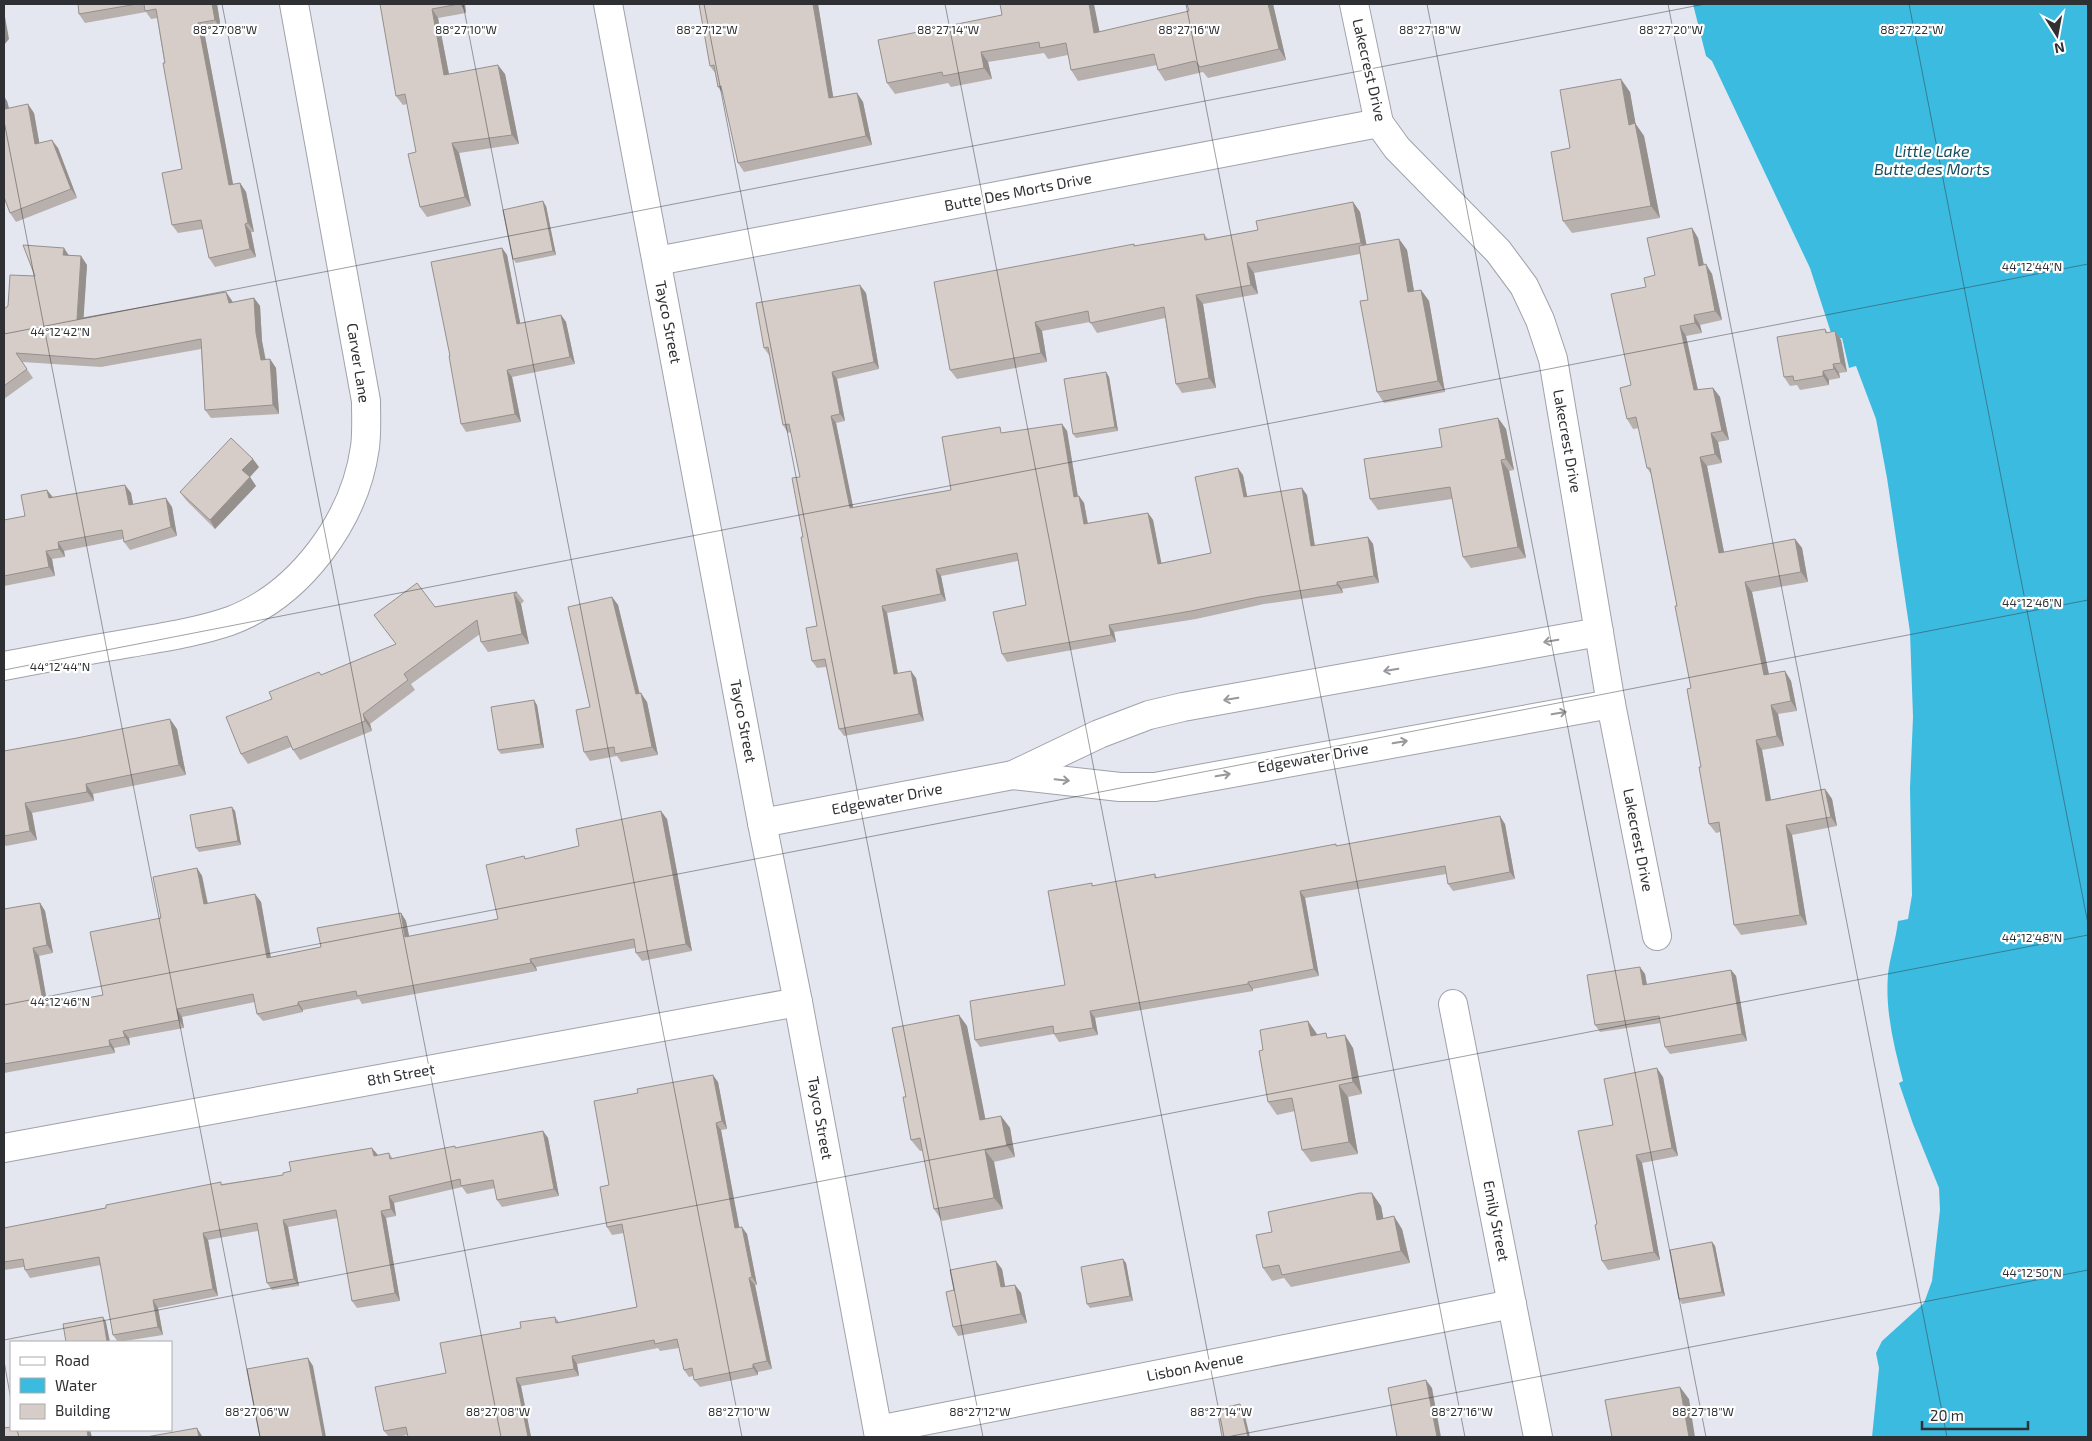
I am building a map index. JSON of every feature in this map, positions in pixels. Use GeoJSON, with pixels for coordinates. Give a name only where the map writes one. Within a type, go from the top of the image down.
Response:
{"type":"FeatureCollection","features":[{"type":"Feature","properties":{"kind":"street","name":"Carver Lane"},"geometry":{"type":"LineString","coordinates":[[4,666],[186,633],[231,620],[272,599],[306,569],[321,552],[345,513],[354,491],[365,447],[366,401],[294,4]]}},
{"type":"Feature","properties":{"kind":"street","name":"Tayco Street"},"geometry":{"type":"LineString","coordinates":[[608,4],[762,823],[798,1002],[878,1434]]}},
{"type":"Feature","properties":{"kind":"street","name":"Lakecrest Drive"},"geometry":{"type":"LineString","coordinates":[[1354,4],[1379,123],[1397,148],[1498,250],[1524,286],[1540,320],[1553,359],[1599,632],[1657,936]]}},
{"type":"Feature","properties":{"kind":"street","name":"Butte Des Morts Drive"},"geometry":{"type":"LineString","coordinates":[[657,261],[1379,123]]}},
{"type":"Feature","properties":{"kind":"street","name":"Edgewater Drive"},"geometry":{"type":"LineString","coordinates":[[762,823],[1013,775],[1099,734],[1149,715],[1599,632]]}},
{"type":"Feature","properties":{"kind":"street","name":"Edgewater Drive"},"geometry":{"type":"LineString","coordinates":[[1013,775],[1120,787],[1155,787],[1612,704]]}},
{"type":"Feature","properties":{"kind":"street","name":"8th Street"},"geometry":{"type":"LineString","coordinates":[[4,1148],[798,1002]]}},
{"type":"Feature","properties":{"kind":"street","name":"Emily Street"},"geometry":{"type":"LineString","coordinates":[[1452,1004],[1538,1437]]}},
{"type":"Feature","properties":{"kind":"street","name":"Lisbon Avenue"},"geometry":{"type":"LineString","coordinates":[[878,1434],[1512,1304]]}},
{"type":"Feature","properties":{"kind":"water","name":"Little Lake Butte des Morts"},"geometry":{"type":"Polygon","coordinates":[[[1693,4],[2088,4],[2088,1437],[1872,1437],[1879,1368],[1876,1353],[1882,1341],[1924,1303],[1932,1281],[1940,1210],[1939,1188],[1913,1124],[1899,1083],[1903,1081],[1889,1015],[1887,988],[1898,921],[1908,919],[1912,895],[1910,788],[1913,717],[1910,632],[1887,478],[1876,419],[1856,366],[1849,368],[1842,338],[1833,339],[1810,268],[1712,61],[1706,56],[1693,4]]]}},
{"type":"Feature","properties":{"kind":"building"},"geometry":{"type":"Polygon","coordinates":[[[78,4],[137,4],[79,14],[78,4]]]}},
{"type":"Feature","properties":{"kind":"building"},"geometry":{"type":"Polygon","coordinates":[[[144,4],[212,4],[215,20],[198,23],[229,185],[240,183],[248,223],[245,224],[250,249],[209,258],[201,220],[172,225],[162,173],[182,169],[163,63],[165,63],[156,9],[145,11],[144,4]]]}},
{"type":"Feature","properties":{"kind":"building"},"geometry":{"type":"Polygon","coordinates":[[[380,4],[459,4],[432,9],[444,75],[498,65],[512,135],[452,143],[465,197],[420,207],[408,154],[416,152],[405,94],[396,96],[380,4]]]}},
{"type":"Feature","properties":{"kind":"building"},"geometry":{"type":"Polygon","coordinates":[[[699,4],[813,4],[829,98],[857,93],[866,136],[738,163],[721,86],[718,87],[714,65],[710,66],[699,4]]]}},
{"type":"Feature","properties":{"kind":"building"},"geometry":{"type":"Polygon","coordinates":[[[1000,4],[1089,4],[1094,33],[1189,11],[1187,4],[1268,4],[1279,49],[1200,67],[1195,61],[1158,70],[1154,54],[1071,70],[1066,43],[1040,48],[1039,42],[981,52],[984,68],[943,76],[942,72],[887,83],[878,40],[1002,15],[1000,4]]]}},
{"type":"Feature","properties":{"kind":"building"},"geometry":{"type":"Polygon","coordinates":[[[1621,79],[1629,125],[1635,123],[1651,206],[1563,221],[1551,152],[1570,148],[1560,90],[1621,79]]]}},
{"type":"Feature","properties":{"kind":"building"},"geometry":{"type":"Polygon","coordinates":[[[28,104],[35,144],[52,140],[71,189],[10,213],[4,197],[4,105],[5,109],[28,104]]]}},
{"type":"Feature","properties":{"kind":"building"},"geometry":{"type":"Polygon","coordinates":[[[543,201],[553,251],[513,259],[503,210],[543,201]]]}},
{"type":"Feature","properties":{"kind":"building"},"geometry":{"type":"Polygon","coordinates":[[[1353,202],[1361,243],[1247,263],[1251,285],[1196,295],[1209,378],[1176,384],[1164,307],[1090,323],[1088,311],[1035,322],[1041,353],[950,370],[934,282],[1134,244],[1134,246],[1204,234],[1205,240],[1258,230],[1256,221],[1353,202]]]}},
{"type":"Feature","properties":{"kind":"building"},"geometry":{"type":"Polygon","coordinates":[[[1692,228],[1699,266],[1706,264],[1715,311],[1694,315],[1695,323],[1680,326],[1694,390],[1713,388],[1722,431],[1711,433],[1715,454],[1700,457],[1719,553],[1795,539],[1801,572],[1745,582],[1764,675],[1785,671],[1791,701],[1771,705],[1777,736],[1756,740],[1766,801],[1825,789],[1831,817],[1786,825],[1800,915],[1734,925],[1719,822],[1709,824],[1687,689],[1691,688],[1650,468],[1647,468],[1636,417],[1627,419],[1620,388],[1631,385],[1611,294],[1646,287],[1644,278],[1655,275],[1647,238],[1692,228]]]}},
{"type":"Feature","properties":{"kind":"building"},"geometry":{"type":"Polygon","coordinates":[[[1399,239],[1408,292],[1421,290],[1438,381],[1377,392],[1360,301],[1368,300],[1359,246],[1399,239]]]}},
{"type":"Feature","properties":{"kind":"building"},"geometry":{"type":"Polygon","coordinates":[[[23,245],[64,248],[63,255],[81,256],[77,319],[226,292],[229,303],[254,298],[256,333],[261,360],[270,359],[273,405],[205,410],[201,339],[95,359],[16,353],[27,369],[4,386],[4,309],[8,306],[10,275],[35,276],[23,245]]]}},
{"type":"Feature","properties":{"kind":"building"},"geometry":{"type":"Polygon","coordinates":[[[502,248],[517,324],[561,315],[570,357],[507,370],[515,414],[461,424],[450,356],[431,262],[502,248]]]}},
{"type":"Feature","properties":{"kind":"building"},"geometry":{"type":"Polygon","coordinates":[[[860,285],[874,362],[832,372],[840,414],[831,416],[850,508],[951,490],[942,437],[1000,427],[1001,433],[1062,424],[1074,497],[1079,496],[1084,524],[1148,513],[1158,564],[1211,553],[1195,477],[1238,468],[1244,497],[1302,488],[1311,546],[1368,537],[1374,576],[1337,582],[1337,585],[1259,597],[1109,625],[1111,635],[1002,654],[993,612],[1026,605],[1017,553],[936,569],[941,594],[882,606],[894,674],[911,671],[919,714],[839,729],[825,659],[812,661],[806,628],[817,626],[792,478],[800,477],[789,424],[783,425],[768,347],[764,348],[756,303],[860,285]]]}},
{"type":"Feature","properties":{"kind":"building"},"geometry":{"type":"Polygon","coordinates":[[[1825,329],[1826,333],[1835,331],[1841,363],[1833,364],[1834,369],[1823,371],[1823,376],[1794,381],[1793,376],[1784,377],[1777,337],[1825,329]]]}},
{"type":"Feature","properties":{"kind":"building"},"geometry":{"type":"Polygon","coordinates":[[[1106,372],[1115,427],[1073,434],[1064,379],[1106,372]]]}},
{"type":"Feature","properties":{"kind":"building"},"geometry":{"type":"Polygon","coordinates":[[[1498,418],[1506,459],[1501,460],[1518,547],[1463,557],[1450,487],[1370,499],[1364,459],[1442,447],[1439,429],[1498,418]]]}},
{"type":"Feature","properties":{"kind":"building"},"geometry":{"type":"Polygon","coordinates":[[[231,438],[253,459],[242,470],[250,477],[210,520],[180,492],[231,438]]]}},
{"type":"Feature","properties":{"kind":"building"},"geometry":{"type":"Polygon","coordinates":[[[125,485],[129,505],[166,498],[171,527],[124,542],[122,530],[58,542],[59,549],[46,551],[49,567],[4,576],[4,520],[25,516],[21,495],[47,490],[49,498],[125,485]]]}},
{"type":"Feature","properties":{"kind":"building"},"geometry":{"type":"Polygon","coordinates":[[[417,583],[435,607],[517,592],[514,594],[522,634],[481,642],[477,620],[404,674],[408,680],[363,714],[365,721],[293,750],[287,736],[241,754],[226,717],[272,699],[269,692],[319,672],[321,675],[396,644],[374,615],[417,583]]]}},
{"type":"Feature","properties":{"kind":"building"},"geometry":{"type":"Polygon","coordinates":[[[612,597],[636,694],[641,693],[652,747],[615,754],[614,747],[584,752],[576,710],[590,707],[568,607],[612,597]]]}},
{"type":"Feature","properties":{"kind":"building"},"geometry":{"type":"Polygon","coordinates":[[[534,700],[541,744],[498,750],[491,707],[534,700]]]}},
{"type":"Feature","properties":{"kind":"building"},"geometry":{"type":"Polygon","coordinates":[[[170,719],[179,765],[86,784],[87,792],[25,803],[30,831],[4,836],[4,751],[170,719]]]}},
{"type":"Feature","properties":{"kind":"building"},"geometry":{"type":"Polygon","coordinates":[[[232,807],[238,841],[196,848],[190,815],[232,807]]]}},
{"type":"Feature","properties":{"kind":"building"},"geometry":{"type":"Polygon","coordinates":[[[661,811],[686,944],[636,953],[634,939],[530,959],[531,963],[357,996],[356,991],[298,1002],[298,1005],[257,1014],[253,994],[177,1009],[179,1020],[123,1031],[125,1037],[109,1040],[110,1046],[4,1064],[4,909],[40,903],[47,945],[33,948],[44,1006],[103,995],[90,932],[161,918],[153,877],[197,868],[204,904],[255,894],[267,958],[321,947],[317,928],[401,913],[405,937],[498,919],[486,865],[524,856],[525,859],[579,846],[576,829],[661,811]]]}},
{"type":"Feature","properties":{"kind":"building"},"geometry":{"type":"Polygon","coordinates":[[[1500,816],[1510,872],[1448,884],[1445,866],[1300,891],[1314,969],[1248,982],[1248,984],[1090,1011],[1093,1028],[1054,1034],[1053,1026],[975,1040],[970,1001],[1065,985],[1048,891],[1092,883],[1092,886],[1155,874],[1155,878],[1500,816]]]}},
{"type":"Feature","properties":{"kind":"building"},"geometry":{"type":"Polygon","coordinates":[[[1640,967],[1643,985],[1731,970],[1742,1034],[1665,1047],[1659,1016],[1595,1025],[1587,975],[1640,967]]]}},
{"type":"Feature","properties":{"kind":"building"},"geometry":{"type":"Polygon","coordinates":[[[959,1015],[980,1120],[1001,1116],[1007,1146],[985,1150],[994,1198],[934,1209],[920,1138],[911,1140],[903,1097],[906,1097],[892,1028],[959,1015]]]}},
{"type":"Feature","properties":{"kind":"building"},"geometry":{"type":"Polygon","coordinates":[[[1308,1021],[1311,1036],[1326,1033],[1327,1038],[1345,1035],[1353,1082],[1339,1085],[1349,1142],[1302,1150],[1292,1098],[1268,1102],[1259,1051],[1263,1050],[1260,1030],[1308,1021]]]}},
{"type":"Feature","properties":{"kind":"building"},"geometry":{"type":"Polygon","coordinates":[[[1657,1068],[1672,1148],[1636,1155],[1654,1252],[1602,1261],[1595,1225],[1597,1224],[1578,1131],[1613,1125],[1604,1079],[1657,1068]]]}},
{"type":"Feature","properties":{"kind":"building"},"geometry":{"type":"Polygon","coordinates":[[[713,1075],[722,1121],[716,1123],[735,1228],[742,1227],[752,1277],[749,1278],[767,1361],[753,1364],[753,1368],[694,1380],[692,1368],[684,1370],[677,1339],[655,1344],[654,1340],[572,1356],[574,1369],[516,1378],[528,1437],[408,1437],[406,1427],[384,1431],[375,1387],[446,1373],[440,1343],[521,1328],[520,1322],[555,1317],[556,1323],[637,1307],[622,1224],[607,1227],[600,1187],[609,1185],[594,1101],[638,1093],[637,1089],[713,1075]]]}},
{"type":"Feature","properties":{"kind":"building"},"geometry":{"type":"Polygon","coordinates":[[[543,1131],[554,1189],[497,1200],[493,1180],[461,1186],[460,1179],[389,1196],[391,1209],[381,1211],[395,1293],[352,1301],[336,1210],[283,1220],[294,1279],[267,1283],[257,1223],[203,1233],[213,1289],[153,1300],[158,1327],[113,1335],[99,1257],[25,1270],[23,1259],[4,1262],[4,1228],[106,1208],[106,1205],[221,1182],[221,1185],[283,1175],[283,1173],[291,1171],[289,1162],[372,1148],[374,1156],[389,1153],[390,1159],[543,1131]]]}},
{"type":"Feature","properties":{"kind":"building"},"geometry":{"type":"Polygon","coordinates":[[[1360,1193],[1372,1193],[1377,1220],[1394,1216],[1401,1251],[1282,1275],[1279,1265],[1263,1268],[1256,1235],[1272,1232],[1268,1212],[1360,1193]]]}},
{"type":"Feature","properties":{"kind":"building"},"geometry":{"type":"Polygon","coordinates":[[[1712,1242],[1722,1292],[1679,1299],[1670,1250],[1712,1242]]]}},
{"type":"Feature","properties":{"kind":"building"},"geometry":{"type":"Polygon","coordinates":[[[1123,1259],[1130,1296],[1087,1304],[1081,1267],[1123,1259]]]}},
{"type":"Feature","properties":{"kind":"building"},"geometry":{"type":"Polygon","coordinates":[[[996,1261],[1001,1287],[1015,1285],[1021,1314],[953,1327],[946,1292],[954,1290],[950,1270],[996,1261]]]}},
{"type":"Feature","properties":{"kind":"building"},"geometry":{"type":"Polygon","coordinates":[[[103,1317],[107,1341],[66,1341],[63,1324],[103,1317]]]}},
{"type":"Feature","properties":{"kind":"building"},"geometry":{"type":"Polygon","coordinates":[[[308,1358],[323,1437],[260,1437],[247,1369],[308,1358]]]}},
{"type":"Feature","properties":{"kind":"building"},"geometry":{"type":"Polygon","coordinates":[[[1426,1380],[1437,1437],[1397,1437],[1388,1388],[1426,1380]]]}},
{"type":"Feature","properties":{"kind":"building"},"geometry":{"type":"Polygon","coordinates":[[[1680,1387],[1689,1437],[1612,1437],[1605,1400],[1680,1387]]]}},
{"type":"Feature","properties":{"kind":"building"},"geometry":{"type":"Polygon","coordinates":[[[1240,1404],[1248,1437],[1222,1437],[1217,1409],[1240,1404]]]}},
{"type":"Feature","properties":{"kind":"building"},"geometry":{"type":"Polygon","coordinates":[[[10,1427],[10,1431],[87,1431],[88,1437],[4,1437],[4,1428],[10,1427]]]}},
{"type":"Feature","properties":{"kind":"building"},"geometry":{"type":"Polygon","coordinates":[[[197,1428],[199,1437],[146,1437],[197,1428]]]}}]}
